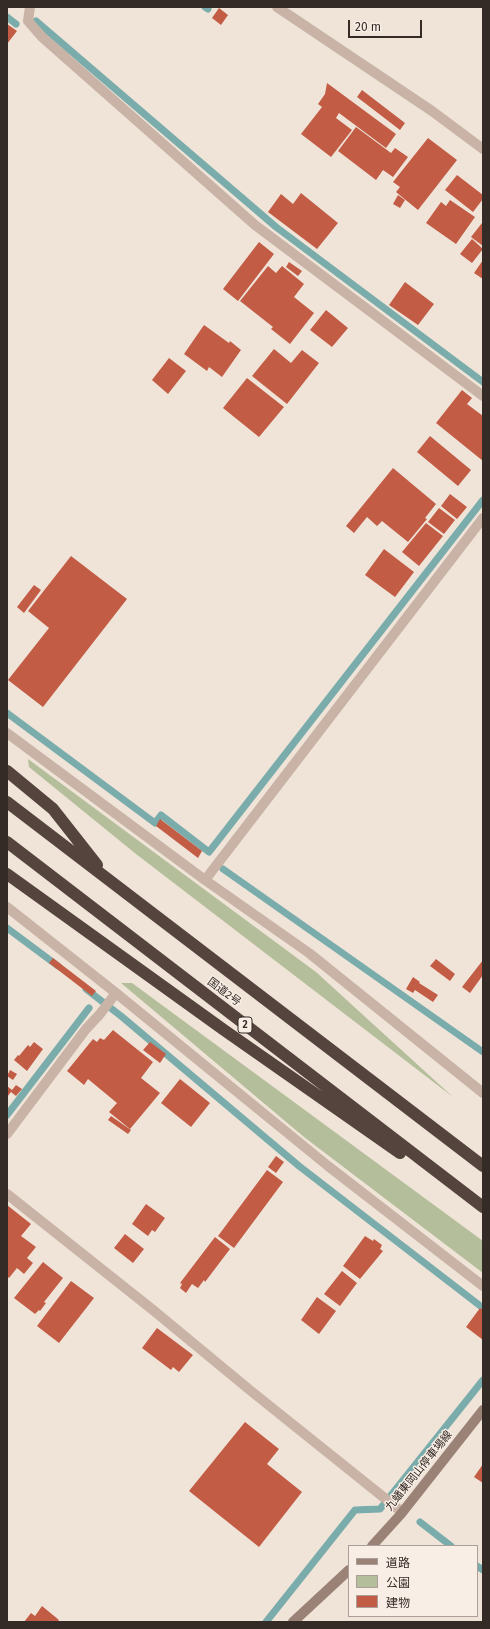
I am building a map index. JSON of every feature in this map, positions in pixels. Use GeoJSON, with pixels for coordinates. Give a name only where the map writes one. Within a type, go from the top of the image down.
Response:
{"type":"FeatureCollection","features":[{"type":"Feature","properties":{"kind":"highway"},"geometry":{"type":"LineString","coordinates":[[7,771],[53,809],[108,879]]}},
{"type":"Feature","properties":{"kind":"highway","name":"国道2号"},"geometry":{"type":"LineString","coordinates":[[7,802],[483,1166]]}},
{"type":"Feature","properties":{"kind":"highway","name":"国道2号"},"geometry":{"type":"LineString","coordinates":[[7,842],[483,1207]]}},
{"type":"Feature","properties":{"kind":"highway"},"geometry":{"type":"LineString","coordinates":[[7,874],[224,1030],[483,1211]]}},
{"type":"Feature","properties":{"kind":"main road","name":"九蟠東岡山停車場線"},"geometry":{"type":"LineString","coordinates":[[373,1545],[398,1509],[483,1410]]}},
{"type":"Feature","properties":{"kind":"main road"},"geometry":{"type":"LineString","coordinates":[[293,1622],[348,1571]]}},
{"type":"Feature","properties":{"kind":"street"},"geometry":{"type":"LineString","coordinates":[[30,7],[28,21],[42,37],[255,225],[483,396]]}},
{"type":"Feature","properties":{"kind":"street"},"geometry":{"type":"LineString","coordinates":[[277,7],[432,111],[483,148]]}},
{"type":"Feature","properties":{"kind":"street"},"geometry":{"type":"LineString","coordinates":[[205,880],[483,518]]}},
{"type":"Feature","properties":{"kind":"street"},"geometry":{"type":"LineString","coordinates":[[7,733],[205,880],[309,953],[483,1093]]}},
{"type":"Feature","properties":{"kind":"street"},"geometry":{"type":"LineString","coordinates":[[7,907],[116,993],[328,1166],[483,1286]]}},
{"type":"Feature","properties":{"kind":"street"},"geometry":{"type":"LineString","coordinates":[[7,1134],[86,1029],[116,993]]}},
{"type":"Feature","properties":{"kind":"street"},"geometry":{"type":"LineString","coordinates":[[7,1194],[154,1310],[251,1391],[398,1509]]}},
{"type":"Feature","properties":{"kind":"green space"},"geometry":{"type":"Polygon","coordinates":[[[28,759],[316,972],[453,1097],[136,854],[29,767],[28,759]]]}},
{"type":"Feature","properties":{"kind":"green space"},"geometry":{"type":"Polygon","coordinates":[[[121,983],[132,983],[483,1241],[483,1273],[304,1137],[121,983]]]}},
{"type":"Feature","properties":{"kind":"building"},"geometry":{"type":"Polygon","coordinates":[[[219,8],[228,15],[221,25],[212,18],[219,8]]]}},
{"type":"Feature","properties":{"kind":"building"},"geometry":{"type":"Polygon","coordinates":[[[7,24],[17,31],[7,44],[7,24]]]}},
{"type":"Feature","properties":{"kind":"building"},"geometry":{"type":"Polygon","coordinates":[[[327,83],[396,134],[386,148],[339,113],[336,118],[352,130],[331,157],[301,134],[322,107],[318,104],[325,94],[327,83]]]}},
{"type":"Feature","properties":{"kind":"building"},"geometry":{"type":"Polygon","coordinates":[[[362,90],[405,123],[400,130],[357,97],[362,90]]]}},
{"type":"Feature","properties":{"kind":"building"},"geometry":{"type":"Polygon","coordinates":[[[356,127],[391,153],[395,148],[408,157],[393,177],[383,170],[376,180],[338,151],[356,127]]]}},
{"type":"Feature","properties":{"kind":"building"},"geometry":{"type":"Polygon","coordinates":[[[428,138],[457,160],[418,210],[396,192],[400,187],[393,182],[428,138]]]}},
{"type":"Feature","properties":{"kind":"building"},"geometry":{"type":"Polygon","coordinates":[[[457,175],[483,195],[483,199],[473,212],[445,190],[457,175]]]}},
{"type":"Feature","properties":{"kind":"building"},"geometry":{"type":"Polygon","coordinates":[[[301,193],[338,223],[317,249],[268,212],[281,194],[293,204],[301,193]]]}},
{"type":"Feature","properties":{"kind":"building"},"geometry":{"type":"Polygon","coordinates":[[[398,195],[405,200],[400,208],[393,204],[398,195]]]}},
{"type":"Feature","properties":{"kind":"building"},"geometry":{"type":"Polygon","coordinates":[[[450,200],[475,217],[456,244],[426,223],[441,202],[446,206],[450,200]]]}},
{"type":"Feature","properties":{"kind":"building"},"geometry":{"type":"Polygon","coordinates":[[[483,223],[483,246],[471,237],[483,223]]]}},
{"type":"Feature","properties":{"kind":"building"},"geometry":{"type":"Polygon","coordinates":[[[472,239],[483,249],[472,263],[460,254],[472,239]]]}},
{"type":"Feature","properties":{"kind":"building"},"geometry":{"type":"Polygon","coordinates":[[[259,242],[274,254],[238,301],[223,289],[259,242]]]}},
{"type":"Feature","properties":{"kind":"building"},"geometry":{"type":"Polygon","coordinates":[[[483,260],[483,279],[474,273],[483,260]]]}},
{"type":"Feature","properties":{"kind":"building"},"geometry":{"type":"Polygon","coordinates":[[[289,262],[302,271],[298,276],[286,267],[289,262]]]}},
{"type":"Feature","properties":{"kind":"building"},"geometry":{"type":"Polygon","coordinates":[[[268,266],[276,273],[282,266],[304,284],[294,297],[314,313],[290,344],[271,329],[273,327],[240,301],[268,266]]]}},
{"type":"Feature","properties":{"kind":"building"},"geometry":{"type":"Polygon","coordinates":[[[405,282],[434,304],[418,325],[389,305],[405,282]]]}},
{"type":"Feature","properties":{"kind":"building"},"geometry":{"type":"Polygon","coordinates":[[[326,310],[348,328],[332,347],[310,330],[326,310]]]}},
{"type":"Feature","properties":{"kind":"building"},"geometry":{"type":"Polygon","coordinates":[[[204,325],[229,343],[230,341],[241,350],[222,377],[209,367],[207,371],[184,354],[204,325]]]}},
{"type":"Feature","properties":{"kind":"building"},"geometry":{"type":"Polygon","coordinates":[[[274,349],[291,363],[302,350],[319,363],[287,404],[252,376],[274,349]]]}},
{"type":"Feature","properties":{"kind":"building"},"geometry":{"type":"Polygon","coordinates":[[[169,358],[186,371],[168,394],[152,380],[169,358]]]}},
{"type":"Feature","properties":{"kind":"building"},"geometry":{"type":"Polygon","coordinates":[[[247,378],[284,407],[259,437],[223,408],[247,378]]]}},
{"type":"Feature","properties":{"kind":"building"},"geometry":{"type":"Polygon","coordinates":[[[462,390],[472,398],[467,404],[483,416],[483,461],[436,423],[462,390]]]}},
{"type":"Feature","properties":{"kind":"building"},"geometry":{"type":"Polygon","coordinates":[[[430,436],[471,470],[458,486],[417,452],[430,436]]]}},
{"type":"Feature","properties":{"kind":"building"},"geometry":{"type":"Polygon","coordinates":[[[393,468],[436,504],[425,518],[427,519],[408,542],[382,521],[377,526],[367,517],[354,533],[346,526],[393,468]]]}},
{"type":"Feature","properties":{"kind":"building"},"geometry":{"type":"Polygon","coordinates":[[[450,494],[467,507],[457,519],[441,506],[450,494]]]}},
{"type":"Feature","properties":{"kind":"building"},"geometry":{"type":"Polygon","coordinates":[[[439,508],[455,520],[444,534],[428,522],[439,508]]]}},
{"type":"Feature","properties":{"kind":"building"},"geometry":{"type":"Polygon","coordinates":[[[426,523],[443,536],[419,566],[402,552],[426,523]]]}},
{"type":"Feature","properties":{"kind":"building"},"geometry":{"type":"Polygon","coordinates":[[[384,549],[414,572],[395,597],[365,575],[384,549]]]}},
{"type":"Feature","properties":{"kind":"building"},"geometry":{"type":"Polygon","coordinates":[[[71,556],[127,599],[43,707],[8,680],[49,628],[28,611],[71,556]]]}},
{"type":"Feature","properties":{"kind":"building"},"geometry":{"type":"Polygon","coordinates":[[[34,585],[41,590],[24,613],[17,607],[34,585]]]}},
{"type":"Feature","properties":{"kind":"building"},"geometry":{"type":"Polygon","coordinates":[[[160,819],[202,851],[198,858],[156,826],[160,819]]]}},
{"type":"Feature","properties":{"kind":"building"},"geometry":{"type":"Polygon","coordinates":[[[53,958],[96,991],[92,996],[49,963],[53,958]]]}},
{"type":"Feature","properties":{"kind":"building"},"geometry":{"type":"Polygon","coordinates":[[[436,959],[455,974],[450,981],[430,966],[436,959]]]}},
{"type":"Feature","properties":{"kind":"building"},"geometry":{"type":"Polygon","coordinates":[[[483,960],[483,975],[470,993],[462,987],[483,960]]]}},
{"type":"Feature","properties":{"kind":"building"},"geometry":{"type":"Polygon","coordinates":[[[413,977],[420,982],[419,983],[438,995],[433,1002],[415,990],[413,993],[406,989],[413,977]]]}},
{"type":"Feature","properties":{"kind":"building"},"geometry":{"type":"Polygon","coordinates":[[[113,1030],[153,1062],[141,1078],[160,1093],[130,1129],[109,1112],[117,1103],[88,1079],[84,1085],[67,1071],[93,1039],[97,1042],[100,1038],[104,1040],[113,1030]]]}},
{"type":"Feature","properties":{"kind":"building"},"geometry":{"type":"Polygon","coordinates":[[[34,1042],[43,1049],[27,1071],[14,1060],[28,1045],[30,1047],[34,1042]]]}},
{"type":"Feature","properties":{"kind":"building"},"geometry":{"type":"Polygon","coordinates":[[[150,1042],[166,1054],[160,1063],[143,1050],[150,1042]]]}},
{"type":"Feature","properties":{"kind":"building"},"geometry":{"type":"Polygon","coordinates":[[[10,1070],[17,1074],[13,1080],[7,1076],[10,1070]]]}},
{"type":"Feature","properties":{"kind":"building"},"geometry":{"type":"Polygon","coordinates":[[[180,1079],[210,1103],[191,1127],[161,1103],[180,1079]]]}},
{"type":"Feature","properties":{"kind":"building"},"geometry":{"type":"Polygon","coordinates":[[[16,1085],[22,1089],[16,1096],[11,1092],[7,1097],[7,1086],[12,1090],[16,1085]]]}},
{"type":"Feature","properties":{"kind":"building"},"geometry":{"type":"Polygon","coordinates":[[[111,1116],[131,1130],[128,1134],[108,1120],[111,1116]]]}},
{"type":"Feature","properties":{"kind":"building"},"geometry":{"type":"Polygon","coordinates":[[[276,1156],[284,1162],[276,1173],[268,1167],[276,1156]]]}},
{"type":"Feature","properties":{"kind":"building"},"geometry":{"type":"Polygon","coordinates":[[[267,1170],[283,1182],[234,1248],[218,1236],[267,1170]]]}},
{"type":"Feature","properties":{"kind":"building"},"geometry":{"type":"Polygon","coordinates":[[[146,1204],[165,1218],[155,1232],[152,1230],[148,1236],[132,1224],[146,1204]]]}},
{"type":"Feature","properties":{"kind":"building"},"geometry":{"type":"Polygon","coordinates":[[[7,1205],[31,1224],[21,1236],[36,1247],[27,1258],[33,1263],[24,1274],[17,1268],[9,1278],[7,1276],[7,1205]]]}},
{"type":"Feature","properties":{"kind":"building"},"geometry":{"type":"Polygon","coordinates":[[[125,1234],[144,1249],[133,1263],[114,1248],[125,1234]]]}},
{"type":"Feature","properties":{"kind":"building"},"geometry":{"type":"Polygon","coordinates":[[[365,1236],[373,1241],[374,1239],[382,1245],[380,1249],[383,1251],[360,1279],[343,1266],[365,1236]]]}},
{"type":"Feature","properties":{"kind":"building"},"geometry":{"type":"Polygon","coordinates":[[[215,1237],[230,1249],[205,1282],[204,1280],[198,1288],[192,1284],[186,1293],[180,1288],[182,1284],[180,1283],[215,1237]]]}},
{"type":"Feature","properties":{"kind":"building"},"geometry":{"type":"Polygon","coordinates":[[[43,1262],[63,1278],[44,1302],[46,1303],[40,1311],[39,1310],[35,1314],[14,1298],[43,1262]]]}},
{"type":"Feature","properties":{"kind":"building"},"geometry":{"type":"Polygon","coordinates":[[[342,1271],[357,1283],[340,1306],[324,1294],[342,1271]]]}},
{"type":"Feature","properties":{"kind":"building"},"geometry":{"type":"Polygon","coordinates":[[[71,1281],[94,1298],[59,1343],[37,1326],[71,1281]]]}},
{"type":"Feature","properties":{"kind":"building"},"geometry":{"type":"Polygon","coordinates":[[[317,1297],[336,1311],[319,1334],[301,1320],[317,1297]]]}},
{"type":"Feature","properties":{"kind":"building"},"geometry":{"type":"Polygon","coordinates":[[[480,1308],[483,1310],[483,1340],[466,1327],[480,1308]]]}},
{"type":"Feature","properties":{"kind":"building"},"geometry":{"type":"Polygon","coordinates":[[[157,1328],[193,1355],[179,1372],[173,1367],[171,1370],[142,1348],[157,1328]]]}},
{"type":"Feature","properties":{"kind":"building"},"geometry":{"type":"Polygon","coordinates":[[[245,1422],[279,1449],[267,1464],[302,1492],[259,1547],[189,1491],[245,1422]]]}},
{"type":"Feature","properties":{"kind":"building"},"geometry":{"type":"Polygon","coordinates":[[[483,1464],[483,1483],[474,1477],[483,1464]]]}},
{"type":"Feature","properties":{"kind":"building"},"geometry":{"type":"Polygon","coordinates":[[[42,1606],[59,1620],[57,1622],[24,1622],[31,1613],[35,1616],[42,1606]]]}},
{"type":"Feature","properties":{"kind":"waterway"},"geometry":{"type":"LineString","coordinates":[[7,17],[16,24]]}},
{"type":"Feature","properties":{"kind":"waterway"},"geometry":{"type":"LineString","coordinates":[[36,21],[276,227],[483,382]]}},
{"type":"Feature","properties":{"kind":"waterway"},"geometry":{"type":"LineString","coordinates":[[7,713],[155,823],[161,815],[209,852],[483,500]]}},
{"type":"Feature","properties":{"kind":"waterway"},"geometry":{"type":"LineString","coordinates":[[223,869],[483,1052]]}},
{"type":"Feature","properties":{"kind":"waterway"},"geometry":{"type":"LineString","coordinates":[[7,928],[58,966]]}},
{"type":"Feature","properties":{"kind":"waterway"},"geometry":{"type":"LineString","coordinates":[[86,989],[121,1016],[299,1166],[483,1308]]}},
{"type":"Feature","properties":{"kind":"waterway"},"geometry":{"type":"LineString","coordinates":[[7,1115],[89,1008]]}},
{"type":"Feature","properties":{"kind":"waterway"},"geometry":{"type":"LineString","coordinates":[[266,1622],[355,1510],[380,1509],[483,1380]]}},
{"type":"Feature","properties":{"kind":"waterway"},"geometry":{"type":"LineString","coordinates":[[420,1522],[450,1545]]}},
{"type":"Feature","properties":{"kind":"waterway"},"geometry":{"type":"LineString","coordinates":[[478,1567],[483,1570]]}}]}
